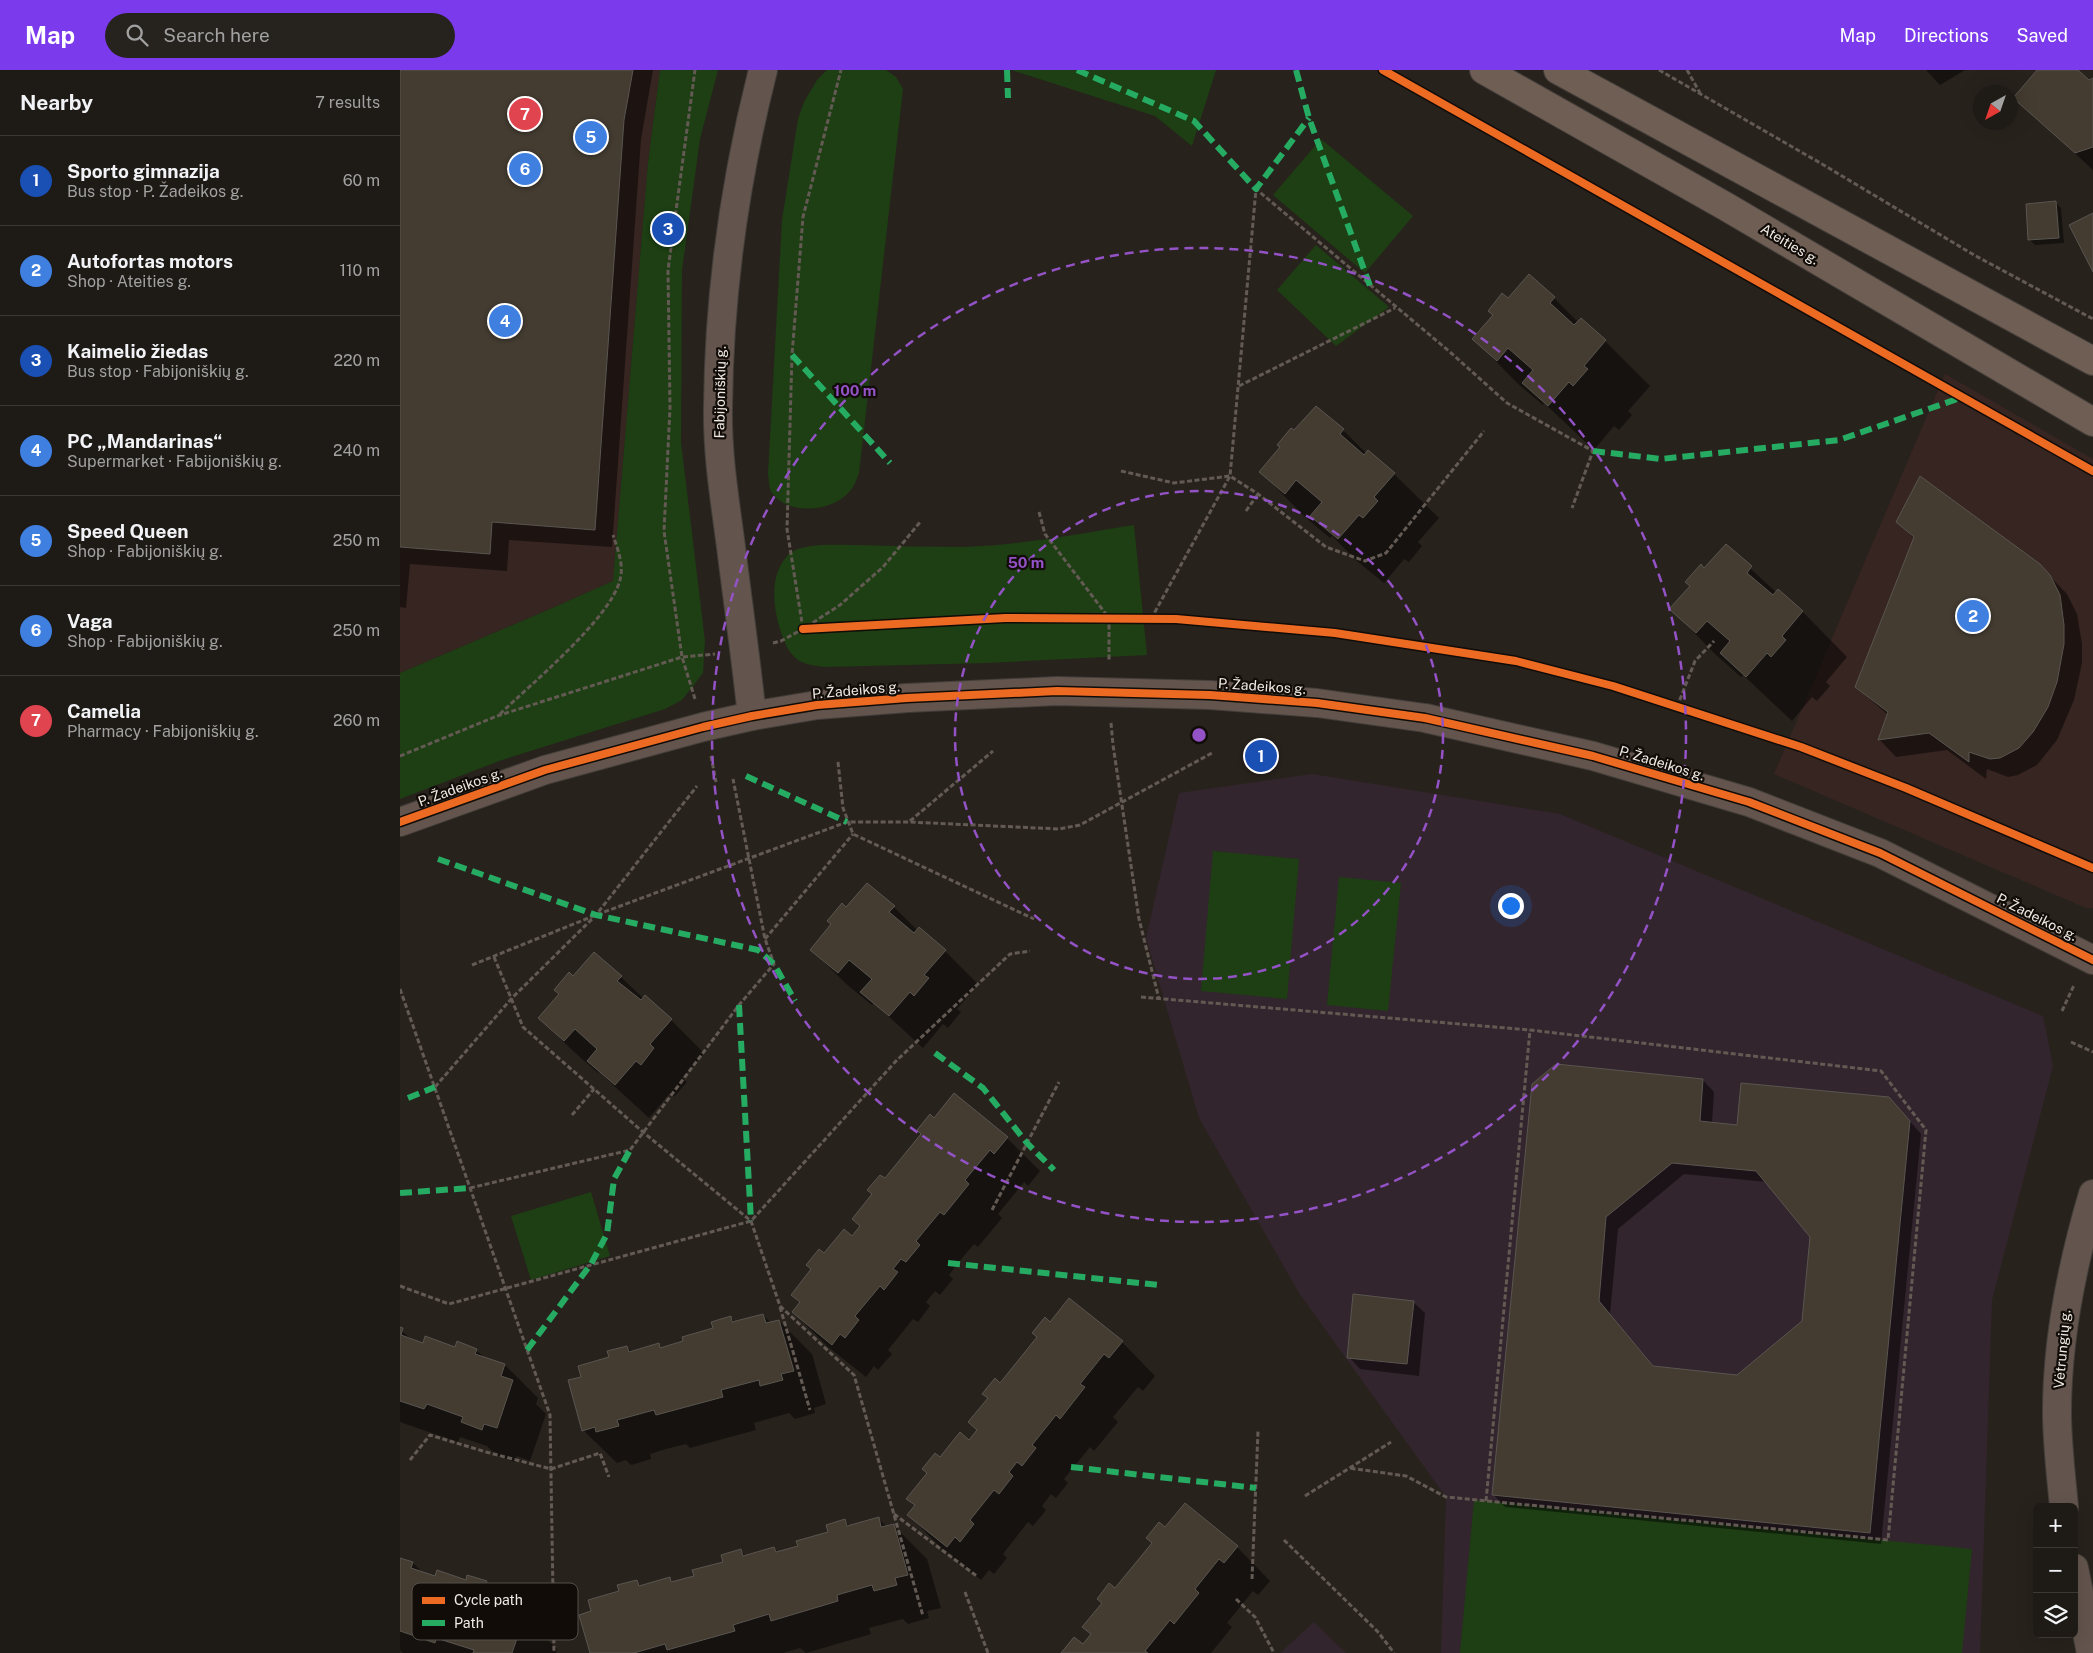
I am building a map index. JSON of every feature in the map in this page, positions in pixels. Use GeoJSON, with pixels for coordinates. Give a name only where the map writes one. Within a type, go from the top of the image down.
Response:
{"type":"FeatureCollection","features":[{"type":"Feature","properties":{"kind":"main road","name":"Ateities g."},"geometry":{"type":"LineString","coordinates":[[1484,70],[1725,206],[2093,422]]}},
{"type":"Feature","properties":{"kind":"main road"},"geometry":{"type":"LineString","coordinates":[[1558,70],[2093,361]]}},
{"type":"Feature","properties":{"kind":"street","name":"Fabijoniškių g."},"geometry":{"type":"LineString","coordinates":[[752,716],[721,472],[718,408],[723,299],[741,172],[763,70]]}},
{"type":"Feature","properties":{"kind":"street","name":"P. Žadeikos g."},"geometry":{"type":"LineString","coordinates":[[400,822],[545,770],[703,727],[752,716],[817,705],[887,699],[1057,691],[1210,695],[1317,703],[1425,718],[1593,756],[1749,802],[1880,853],[2093,960]]}},
{"type":"Feature","properties":{"kind":"street","name":"Vėtrungių g."},"geometry":{"type":"LineString","coordinates":[[2064,1503],[2057,1412],[2064,1313],[2079,1241],[2093,1194]]}},
{"type":"Feature","properties":{"kind":"street"},"geometry":{"type":"LineString","coordinates":[[2078,1587],[2092,1653]]}},
{"type":"Feature","properties":{"kind":"path"},"geometry":{"type":"LineString","coordinates":[[692,692],[682,657],[664,531],[670,408],[668,270],[695,70]]}},
{"type":"Feature","properties":{"kind":"path"},"geometry":{"type":"LineString","coordinates":[[803,629],[786,529],[792,356],[803,216],[841,70]]}},
{"type":"Feature","properties":{"kind":"path"},"geometry":{"type":"LineString","coordinates":[[1659,70],[1974,255],[2093,318]]}},
{"type":"Feature","properties":{"kind":"path"},"geometry":{"type":"LineString","coordinates":[[1687,70],[1700,94]]}},
{"type":"Feature","properties":{"kind":"path"},"geometry":{"type":"LineString","coordinates":[[1151,619],[1230,476],[1256,189],[1508,403],[1593,451],[1572,508]]}},
{"type":"Feature","properties":{"kind":"path"},"geometry":{"type":"LineString","coordinates":[[1238,387],[1395,308]]}},
{"type":"Feature","properties":{"kind":"path"},"geometry":{"type":"LineString","coordinates":[[1121,471],[1174,483],[1230,476],[1258,494],[1326,546],[1365,561],[1386,553],[1484,431]]}},
{"type":"Feature","properties":{"kind":"path"},"geometry":{"type":"LineString","coordinates":[[1246,511],[1258,494]]}},
{"type":"Feature","properties":{"kind":"path"},"geometry":{"type":"LineString","coordinates":[[1039,512],[1044,534],[1109,618],[1109,652]]}},
{"type":"Feature","properties":{"kind":"path"},"geometry":{"type":"LineString","coordinates":[[781,641],[840,605],[883,568],[921,521]]}},
{"type":"Feature","properties":{"kind":"path"},"geometry":{"type":"LineString","coordinates":[[497,716],[577,641],[609,603],[620,580],[621,562],[613,535]]}},
{"type":"Feature","properties":{"kind":"path"},"geometry":{"type":"LineString","coordinates":[[1677,707],[1695,661],[1714,641]]}},
{"type":"Feature","properties":{"kind":"path"},"geometry":{"type":"LineString","coordinates":[[400,756],[497,716],[682,657],[704,655]]}},
{"type":"Feature","properties":{"kind":"path"},"geometry":{"type":"LineString","coordinates":[[1112,728],[1139,919],[1159,998]]}},
{"type":"Feature","properties":{"kind":"path"},"geometry":{"type":"LineString","coordinates":[[909,822],[993,751]]}},
{"type":"Feature","properties":{"kind":"path"},"geometry":{"type":"LineString","coordinates":[[710,753],[716,782]]}},
{"type":"Feature","properties":{"kind":"path"},"geometry":{"type":"LineString","coordinates":[[472,965],[596,915],[847,822],[909,822],[1059,829],[1080,824],[1123,803],[1212,753]]}},
{"type":"Feature","properties":{"kind":"path"},"geometry":{"type":"LineString","coordinates":[[838,762],[842,808],[853,834],[1034,919]]}},
{"type":"Feature","properties":{"kind":"path"},"geometry":{"type":"LineString","coordinates":[[470,1188],[630,1150],[739,1005],[774,964],[765,939],[733,779]]}},
{"type":"Feature","properties":{"kind":"path"},"geometry":{"type":"LineString","coordinates":[[435,1087],[512,998],[596,915],[697,786]]}},
{"type":"Feature","properties":{"kind":"path"},"geometry":{"type":"LineString","coordinates":[[765,939],[853,834]]}},
{"type":"Feature","properties":{"kind":"path"},"geometry":{"type":"LineString","coordinates":[[400,1286],[449,1304],[751,1221],[896,1061],[1010,954],[1030,951]]}},
{"type":"Feature","properties":{"kind":"path"},"geometry":{"type":"LineString","coordinates":[[494,957],[523,1027],[643,1132],[751,1221],[780,1306],[810,1410]]}},
{"type":"Feature","properties":{"kind":"path"},"geometry":{"type":"LineString","coordinates":[[400,989],[550,1416],[553,1583]]}},
{"type":"Feature","properties":{"kind":"path"},"geometry":{"type":"LineString","coordinates":[[1141,997],[1530,1030],[1881,1071],[1926,1130],[1888,1540],[1446,1497],[1406,1476],[1349,1468]]}},
{"type":"Feature","properties":{"kind":"path"},"geometry":{"type":"LineString","coordinates":[[1486,1501],[1530,1030]]}},
{"type":"Feature","properties":{"kind":"path"},"geometry":{"type":"LineString","coordinates":[[2071,1042],[2093,1052]]}},
{"type":"Feature","properties":{"kind":"path"},"geometry":{"type":"LineString","coordinates":[[992,1210],[1059,1082]]}},
{"type":"Feature","properties":{"kind":"path"},"geometry":{"type":"LineString","coordinates":[[572,1115],[594,1089]]}},
{"type":"Feature","properties":{"kind":"path"},"geometry":{"type":"LineString","coordinates":[[780,1306],[854,1375],[923,1616]]}},
{"type":"Feature","properties":{"kind":"path"},"geometry":{"type":"LineString","coordinates":[[1252,1579],[1258,1431]]}},
{"type":"Feature","properties":{"kind":"path"},"geometry":{"type":"LineString","coordinates":[[410,1460],[430,1435],[551,1469],[600,1453],[608,1477]]}},
{"type":"Feature","properties":{"kind":"path"},"geometry":{"type":"LineString","coordinates":[[1306,1496],[1391,1442]]}},
{"type":"Feature","properties":{"kind":"path"},"geometry":{"type":"LineString","coordinates":[[894,1514],[978,1577]]}},
{"type":"Feature","properties":{"kind":"path"},"geometry":{"type":"LineString","coordinates":[[1284,1540],[1378,1632],[1394,1653]]}},
{"type":"Feature","properties":{"kind":"path"},"geometry":{"type":"LineString","coordinates":[[965,1592],[988,1653]]}},
{"type":"Feature","properties":{"kind":"path"},"geometry":{"type":"LineString","coordinates":[[1236,1599],[1255,1617],[1274,1653]]}},
{"type":"Feature","properties":{"kind":"path"},"geometry":{"type":"LineString","coordinates":[[554,1640],[554,1653]]}},
{"type":"Feature","properties":{"kind":"shaded area"},"geometry":{"type":"Polygon","coordinates":[[[400,70],[660,70],[648,163],[613,581],[400,673],[400,70]]]}},
{"type":"Feature","properties":{"kind":"shaded area"},"geometry":{"type":"Polygon","coordinates":[[[1945,374],[2093,459],[2093,908],[2086,908],[1774,774],[1945,374]]]}},
{"type":"Feature","properties":{"kind":"shaded area"},"geometry":{"type":"Polygon","coordinates":[[[1312,774],[1560,814],[2043,1016],[2053,1066],[1992,1300],[1980,1653],[1441,1653],[1446,1497],[1299,1293],[1199,1118],[1146,938],[1179,793],[1312,774]]]}},
{"type":"Feature","properties":{"kind":"shaded area"},"geometry":{"type":"Polygon","coordinates":[[[1314,1622],[1346,1653],[1280,1653],[1314,1622]]]}},
{"type":"Feature","properties":{"kind":"green space"},"geometry":{"type":"Polygon","coordinates":[[[660,70],[718,70],[700,139],[682,270],[681,442],[705,641],[703,673],[682,700],[665,709],[502,760],[400,799],[400,673],[613,581],[648,163],[660,70]]]}},
{"type":"Feature","properties":{"kind":"green space"},"geometry":{"type":"Polygon","coordinates":[[[827,70],[886,70],[896,77],[903,89],[859,473],[851,489],[842,498],[822,507],[800,508],[789,505],[772,493],[768,474],[782,220],[798,119],[804,102],[817,80],[827,70]]]}},
{"type":"Feature","properties":{"kind":"green space"},"geometry":{"type":"Polygon","coordinates":[[[1011,70],[1216,70],[1192,146],[1155,116],[1011,70]]]}},
{"type":"Feature","properties":{"kind":"green space"},"geometry":{"type":"Polygon","coordinates":[[[1321,139],[1413,216],[1365,273],[1273,195],[1321,139]]]}},
{"type":"Feature","properties":{"kind":"green space"},"geometry":{"type":"Polygon","coordinates":[[[1316,245],[1389,307],[1336,346],[1277,290],[1316,245]]]}},
{"type":"Feature","properties":{"kind":"green space"},"geometry":{"type":"Polygon","coordinates":[[[1134,525],[1147,655],[987,663],[826,667],[810,665],[794,657],[786,646],[777,618],[774,595],[777,574],[781,564],[788,555],[801,548],[831,545],[985,546],[1049,539],[1134,525]]]}},
{"type":"Feature","properties":{"kind":"green space"},"geometry":{"type":"Polygon","coordinates":[[[1213,851],[1299,859],[1287,999],[1201,991],[1213,851]]]}},
{"type":"Feature","properties":{"kind":"green space"},"geometry":{"type":"Polygon","coordinates":[[[1339,877],[1401,883],[1388,1011],[1327,1005],[1339,877]]]}},
{"type":"Feature","properties":{"kind":"green space"},"geometry":{"type":"Polygon","coordinates":[[[591,1192],[610,1256],[531,1280],[511,1216],[591,1192]]]}},
{"type":"Feature","properties":{"kind":"green space"},"geometry":{"type":"Polygon","coordinates":[[[1474,1500],[1972,1549],[1962,1653],[1460,1653],[1474,1500]]]}},
{"type":"Feature","properties":{"kind":"building"},"geometry":{"type":"Polygon","coordinates":[[[400,70],[633,70],[624,120],[595,530],[492,522],[490,554],[400,547],[400,70]]]}},
{"type":"Feature","properties":{"kind":"building"},"geometry":{"type":"Polygon","coordinates":[[[2037,70],[2078,70],[2089,80],[2093,78],[2093,147],[2075,153],[2018,102],[2018,92],[2037,70]]]}},
{"type":"Feature","properties":{"kind":"building"},"geometry":{"type":"Polygon","coordinates":[[[2056,201],[2059,238],[2028,240],[2026,204],[2056,201]]]}},
{"type":"Feature","properties":{"kind":"building"},"geometry":{"type":"Polygon","coordinates":[[[2093,213],[2093,272],[2069,225],[2093,213]]]}},
{"type":"Feature","properties":{"kind":"building"},"geometry":{"type":"Polygon","coordinates":[[[1529,274],[1555,297],[1550,303],[1574,325],[1581,318],[1606,340],[1584,366],[1588,369],[1573,386],[1569,382],[1548,406],[1522,383],[1533,370],[1508,348],[1497,361],[1472,339],[1493,315],[1488,311],[1502,293],[1508,298],[1529,274]]]}},
{"type":"Feature","properties":{"kind":"building"},"geometry":{"type":"Polygon","coordinates":[[[1316,406],[1344,429],[1340,434],[1364,455],[1368,450],[1395,473],[1374,497],[1378,501],[1363,518],[1359,515],[1338,539],[1310,516],[1322,502],[1296,480],[1285,494],[1259,472],[1280,447],[1277,445],[1291,428],[1294,430],[1316,406]]]}},
{"type":"Feature","properties":{"kind":"building"},"geometry":{"type":"Polygon","coordinates":[[[1920,476],[2040,564],[2050,575],[2060,595],[2064,625],[2064,644],[2057,682],[2048,707],[2033,732],[2019,748],[2000,758],[1990,759],[1969,752],[1969,762],[1929,733],[1878,740],[1888,712],[1855,687],[1914,537],[1896,522],[1920,476]]]}},
{"type":"Feature","properties":{"kind":"building"},"geometry":{"type":"Polygon","coordinates":[[[1726,544],[1752,566],[1747,573],[1773,595],[1778,589],[1803,611],[1782,636],[1786,640],[1771,657],[1767,653],[1746,677],[1720,653],[1730,641],[1707,621],[1696,633],[1669,609],[1690,586],[1685,582],[1701,564],[1704,568],[1726,544]]]}},
{"type":"Feature","properties":{"kind":"building"},"geometry":{"type":"Polygon","coordinates":[[[867,883],[895,906],[889,912],[914,933],[919,927],[946,950],[924,975],[929,978],[914,996],[910,992],[889,1016],[860,992],[872,979],[849,960],[838,973],[810,950],[831,924],[827,921],[842,903],[846,907],[867,883]]]}},
{"type":"Feature","properties":{"kind":"building"},"geometry":{"type":"Polygon","coordinates":[[[594,952],[622,976],[617,981],[641,1000],[645,995],[672,1019],[650,1044],[654,1048],[641,1065],[636,1061],[615,1085],[587,1061],[597,1049],[575,1029],[564,1041],[538,1018],[559,994],[554,990],[569,972],[573,976],[594,952]]]}},
{"type":"Feature","properties":{"kind":"building"},"geometry":{"type":"Polygon","coordinates":[[[1556,1064],[1703,1079],[1700,1121],[1737,1125],[1741,1083],[1889,1097],[1910,1121],[1870,1533],[1492,1495],[1532,1084],[1556,1064]],[[1672,1163],[1606,1217],[1599,1301],[1653,1366],[1737,1375],[1802,1321],[1810,1237],[1756,1171],[1672,1163]]]}},
{"type":"Feature","properties":{"kind":"building"},"geometry":{"type":"Polygon","coordinates":[[[954,1093],[1008,1137],[994,1154],[990,1150],[965,1180],[969,1184],[944,1215],[940,1212],[916,1241],[920,1245],[906,1262],[901,1259],[893,1269],[898,1272],[884,1290],[880,1286],[855,1316],[859,1320],[845,1338],[840,1334],[832,1345],[792,1312],[800,1302],[791,1295],[811,1269],[806,1265],[819,1249],[824,1253],[844,1229],[852,1236],[860,1226],[852,1219],[872,1194],[867,1190],[880,1175],[885,1178],[921,1134],[917,1130],[930,1114],[934,1118],[954,1093]]]}},
{"type":"Feature","properties":{"kind":"building"},"geometry":{"type":"Polygon","coordinates":[[[1353,1294],[1414,1301],[1407,1364],[1347,1358],[1353,1294]]]}},
{"type":"Feature","properties":{"kind":"building"},"geometry":{"type":"Polygon","coordinates":[[[1069,1298],[1123,1341],[1109,1358],[1104,1354],[1080,1384],[1085,1387],[1060,1419],[1056,1415],[1032,1445],[1036,1448],[1022,1466],[1017,1462],[1009,1472],[1013,1476],[999,1494],[994,1490],[970,1520],[974,1524],[960,1542],[955,1537],[947,1547],[907,1515],[915,1505],[906,1499],[927,1473],[922,1469],[935,1453],[940,1457],[960,1432],[969,1440],[977,1430],[968,1422],[988,1398],[982,1394],[995,1378],[1000,1383],[1037,1337],[1032,1333],[1045,1317],[1050,1322],[1069,1298]]]}},
{"type":"Feature","properties":{"kind":"building"},"geometry":{"type":"Polygon","coordinates":[[[763,1314],[766,1323],[779,1320],[794,1371],[781,1374],[783,1380],[760,1386],[759,1380],[721,1390],[723,1397],[656,1415],[654,1410],[617,1420],[619,1426],[596,1432],[595,1427],[582,1431],[568,1380],[581,1377],[578,1366],[609,1357],[607,1351],[627,1346],[629,1352],[659,1343],[660,1348],[683,1341],[682,1337],[713,1328],[711,1322],[731,1316],[732,1322],[763,1314]]]}},
{"type":"Feature","properties":{"kind":"building"},"geometry":{"type":"Polygon","coordinates":[[[400,1327],[403,1328],[401,1335],[423,1343],[425,1336],[455,1347],[457,1341],[477,1349],[475,1354],[505,1364],[501,1376],[513,1380],[497,1428],[484,1424],[482,1430],[461,1422],[463,1417],[427,1404],[424,1409],[400,1401],[400,1327]]]}},
{"type":"Feature","properties":{"kind":"building"},"geometry":{"type":"Polygon","coordinates":[[[1185,1503],[1238,1546],[1224,1563],[1219,1559],[1195,1589],[1199,1593],[1174,1624],[1170,1620],[1145,1651],[1148,1653],[1061,1653],[1074,1637],[1083,1644],[1091,1634],[1082,1627],[1102,1603],[1097,1599],[1109,1583],[1115,1588],[1152,1543],[1146,1538],[1159,1522],[1165,1527],[1185,1503]]]}},
{"type":"Feature","properties":{"kind":"building"},"geometry":{"type":"Polygon","coordinates":[[[879,1517],[881,1527],[894,1524],[908,1575],[895,1578],[897,1585],[874,1591],[872,1585],[837,1595],[838,1601],[771,1621],[769,1614],[733,1625],[735,1631],[667,1650],[665,1644],[634,1653],[590,1653],[579,1615],[591,1611],[588,1600],[619,1591],[617,1585],[637,1580],[639,1586],[670,1577],[671,1582],[694,1576],[692,1570],[723,1562],[721,1555],[741,1549],[743,1556],[774,1547],[776,1552],[798,1546],[796,1541],[828,1532],[826,1525],[845,1519],[847,1526],[879,1517]]]}},
{"type":"Feature","properties":{"kind":"building"},"geometry":{"type":"Polygon","coordinates":[[[400,1558],[413,1562],[411,1568],[435,1576],[437,1570],[466,1580],[467,1575],[487,1581],[486,1583],[412,1583],[412,1635],[400,1631],[400,1558]]]}},
{"type":"Feature","properties":{"kind":"building"},"geometry":{"type":"Polygon","coordinates":[[[442,1640],[516,1640],[512,1653],[473,1653],[474,1650],[442,1640]]]}},
{"type":"Feature","properties":{"kind":"marked path"},"geometry":{"type":"LineString","coordinates":[[1007,70],[1008,98]]}},
{"type":"Feature","properties":{"kind":"marked path"},"geometry":{"type":"LineString","coordinates":[[1077,70],[1194,121],[1256,189],[1309,118]]}},
{"type":"Feature","properties":{"kind":"marked path"},"geometry":{"type":"LineString","coordinates":[[1296,70],[1309,118],[1370,286]]}},
{"type":"Feature","properties":{"kind":"marked path"},"geometry":{"type":"LineString","coordinates":[[792,355],[890,463]]}},
{"type":"Feature","properties":{"kind":"marked path"},"geometry":{"type":"LineString","coordinates":[[1593,451],[1661,459],[1839,440],[1963,397]]}},
{"type":"Feature","properties":{"kind":"marked path"},"geometry":{"type":"LineString","coordinates":[[746,776],[847,822]]}},
{"type":"Feature","properties":{"kind":"marked path"},"geometry":{"type":"LineString","coordinates":[[438,859],[596,915],[758,950],[774,964],[795,1001]]}},
{"type":"Feature","properties":{"kind":"marked path"},"geometry":{"type":"LineString","coordinates":[[739,1005],[751,1221]]}},
{"type":"Feature","properties":{"kind":"marked path"},"geometry":{"type":"LineString","coordinates":[[935,1053],[983,1088],[1027,1143],[1054,1170]]}},
{"type":"Feature","properties":{"kind":"marked path"},"geometry":{"type":"LineString","coordinates":[[408,1098],[435,1087]]}},
{"type":"Feature","properties":{"kind":"marked path"},"geometry":{"type":"LineString","coordinates":[[527,1350],[591,1264],[607,1234],[614,1179],[630,1150]]}},
{"type":"Feature","properties":{"kind":"marked path"},"geometry":{"type":"LineString","coordinates":[[400,1193],[470,1188]]}},
{"type":"Feature","properties":{"kind":"marked path"},"geometry":{"type":"LineString","coordinates":[[948,1263],[1159,1285]]}},
{"type":"Feature","properties":{"kind":"marked path"},"geometry":{"type":"LineString","coordinates":[[1071,1467],[1256,1488]]}},
{"type":"Feature","properties":{"kind":"cycle path"},"geometry":{"type":"LineString","coordinates":[[1383,70],[2093,471]]}},
{"type":"Feature","properties":{"kind":"cycle path"},"geometry":{"type":"LineString","coordinates":[[803,629],[1005,618],[1176,619],[1335,633],[1516,661],[1613,686],[1801,747],[1906,788],[2093,868]]}},
{"type":"Feature","properties":{"kind":"cycle path"},"geometry":{"type":"LineString","coordinates":[[400,822],[545,770],[703,727],[752,716],[817,705],[907,698],[1057,691],[1210,695],[1317,703],[1425,718],[1593,756],[1749,802],[1880,853],[2093,960]]}},
{"type":"Feature","properties":{"kind":"place","name":"Camelia"},"geometry":{"type":"Point","coordinates":[525,114]}},
{"type":"Feature","properties":{"kind":"place","name":"Speed Queen"},"geometry":{"type":"Point","coordinates":[591,137]}},
{"type":"Feature","properties":{"kind":"place","name":"Vaga"},"geometry":{"type":"Point","coordinates":[525,169]}},
{"type":"Feature","properties":{"kind":"place","name":"Kaimelio žiedas"},"geometry":{"type":"Point","coordinates":[668,229]}},
{"type":"Feature","properties":{"kind":"place","name":"PC „Mandarinas“"},"geometry":{"type":"Point","coordinates":[505,321]}},
{"type":"Feature","properties":{"kind":"place","name":"Autofortas motors"},"geometry":{"type":"Point","coordinates":[1973,616]}},
{"type":"Feature","properties":{"kind":"place","name":"Sporto gimnazija"},"geometry":{"type":"Point","coordinates":[1261,756]}}]}
